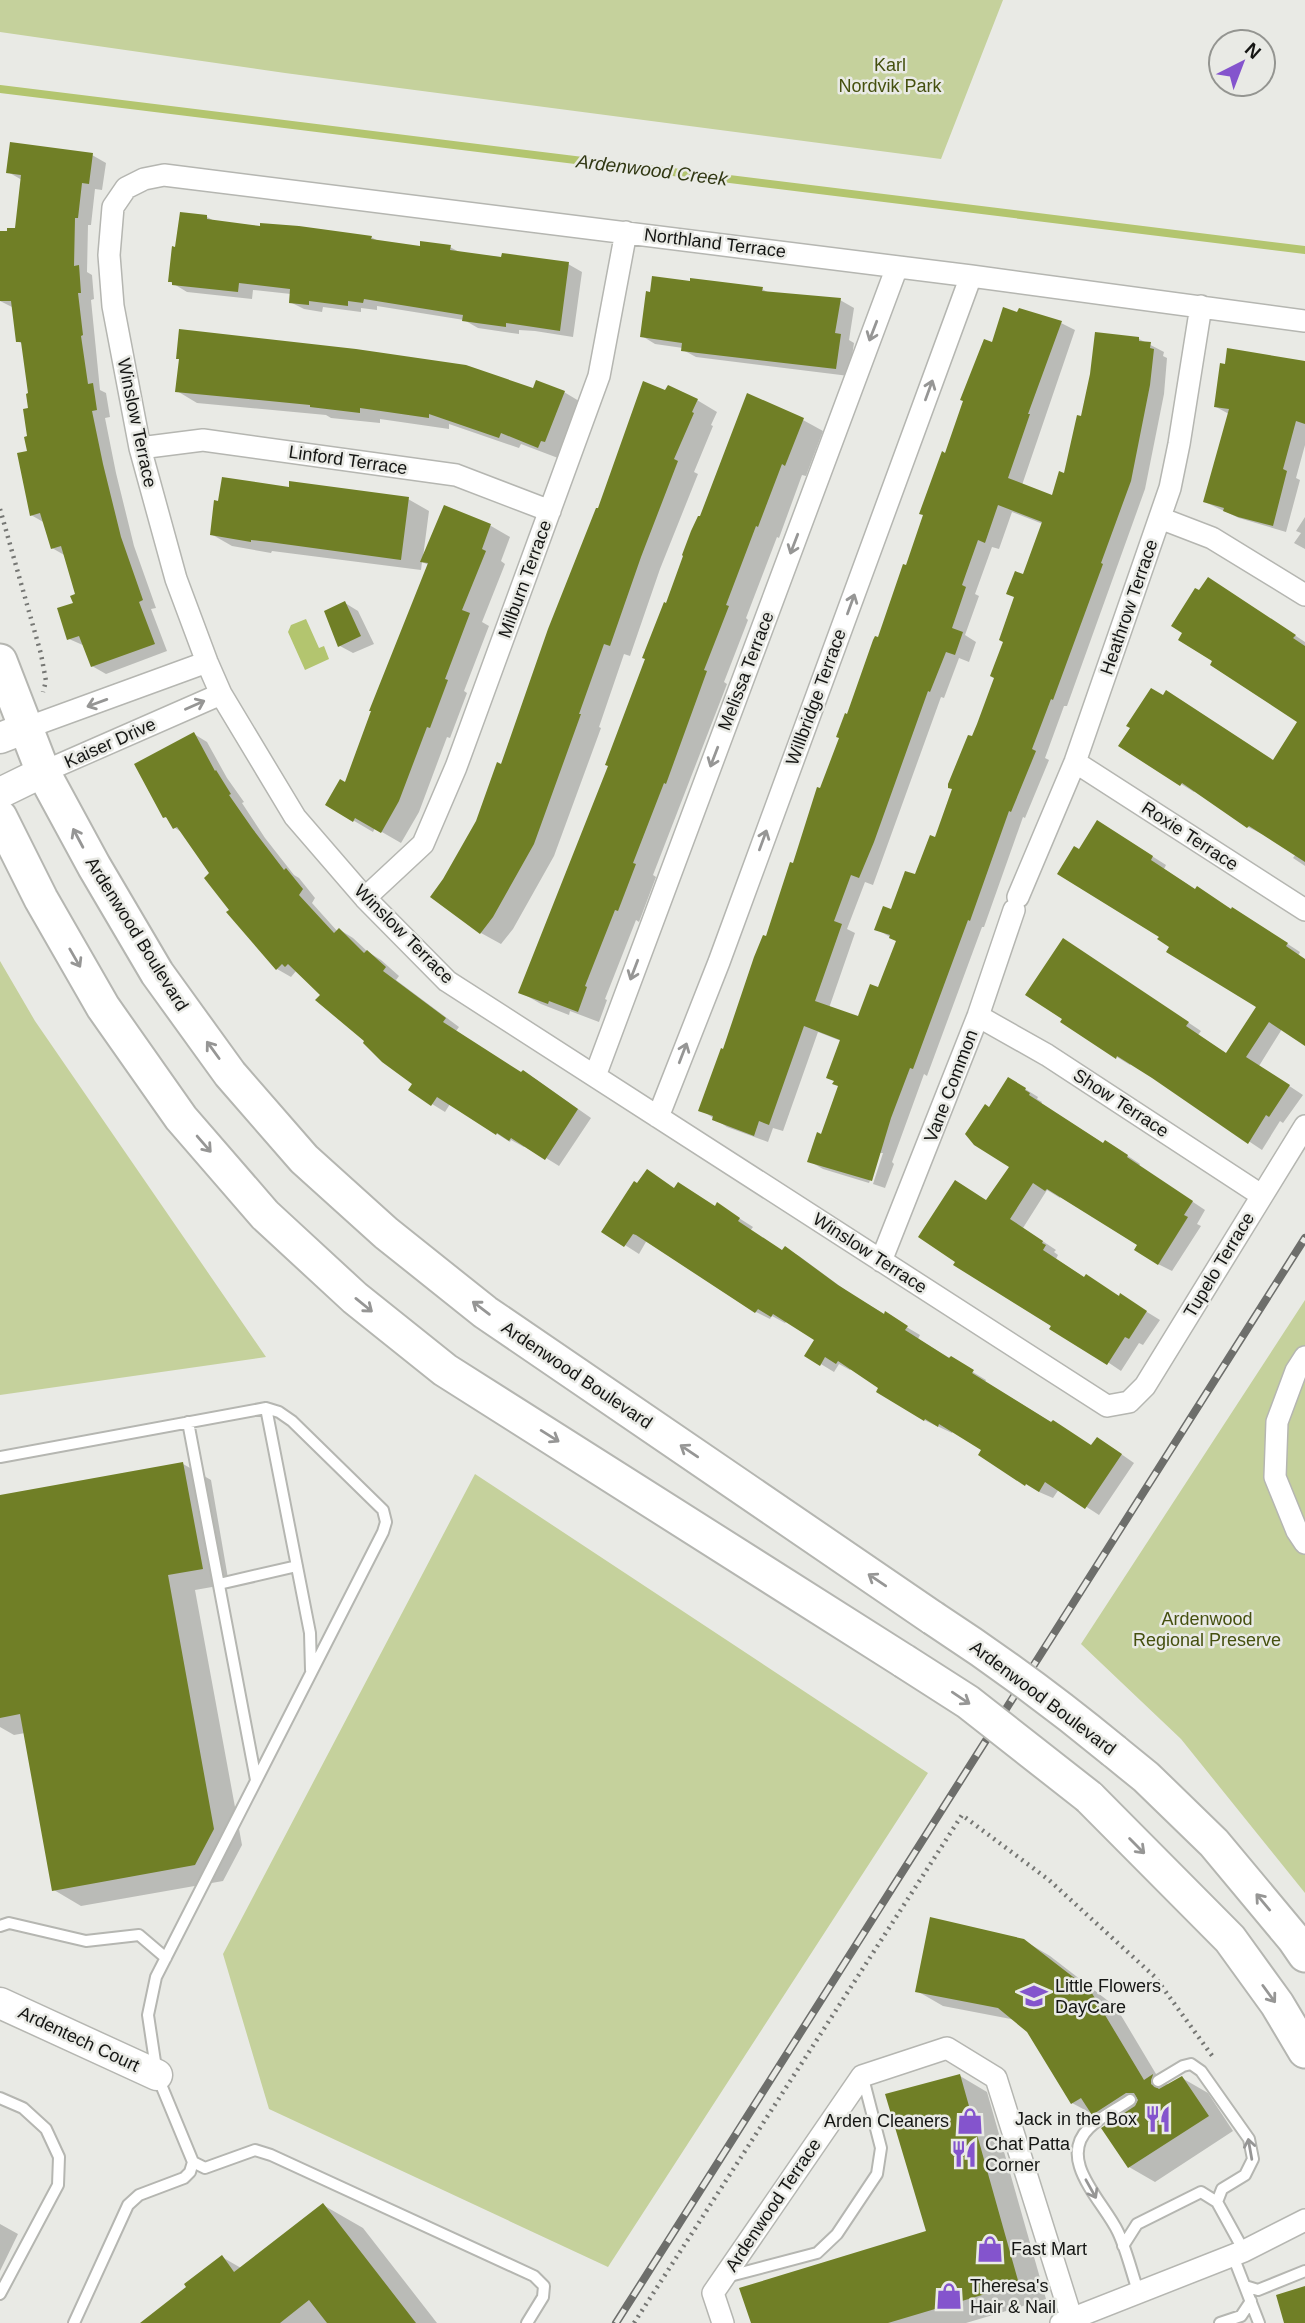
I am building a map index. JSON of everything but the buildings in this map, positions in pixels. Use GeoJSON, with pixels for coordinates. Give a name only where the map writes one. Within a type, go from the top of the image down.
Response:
{"type":"FeatureCollection","features":[{"type":"Feature","properties":{"kind":"main road","name":"Ardenwood Boulevard"},"geometry":{"type":"LineString","coordinates":[[0,661],[13,733],[43,772],[157,973],[230,1074],[304,1159],[386,1233],[485,1312],[1058,1704],[1146,1777],[1214,1843],[1305,1955]]}},
{"type":"Feature","properties":{"kind":"main road"},"geometry":{"type":"LineString","coordinates":[[0,817],[41,899],[103,1007],[181,1118],[265,1215],[355,1298],[445,1370],[968,1702],[1089,1797],[1230,1939],[1277,2004],[1305,2051]]}},
{"type":"Feature","properties":{"kind":"street","name":"Northland Terrace"},"geometry":{"type":"LineString","coordinates":[[127,188],[144,179],[164,175],[971,276],[1305,321]]}},
{"type":"Feature","properties":{"kind":"street","name":"Winslow Terrace"},"geometry":{"type":"LineString","coordinates":[[127,188],[113,207],[109,255],[113,306],[140,448],[176,579],[206,662],[221,694],[295,817],[365,898],[447,981],[1107,1406],[1129,1402]]}},
{"type":"Feature","properties":{"kind":"street","name":"Milburn Terrace"},"geometry":{"type":"LineString","coordinates":[[365,898],[423,844],[456,768],[598,376],[626,232]]}},
{"type":"Feature","properties":{"kind":"street","name":"Melissa Terrace"},"geometry":{"type":"LineString","coordinates":[[594,1076],[897,267]]}},
{"type":"Feature","properties":{"kind":"street","name":"Willbridge Terrace"},"geometry":{"type":"LineString","coordinates":[[659,1117],[719,962],[971,276]]}},
{"type":"Feature","properties":{"kind":"street","name":"Heathrow Terrace"},"geometry":{"type":"LineString","coordinates":[[1016,903],[1075,762],[1170,488],[1180,444],[1201,306]]}},
{"type":"Feature","properties":{"kind":"street","name":"Linford Terrace"},"geometry":{"type":"LineString","coordinates":[[140,448],[203,440],[456,475],[550,510]]}},
{"type":"Feature","properties":{"kind":"street"},"geometry":{"type":"LineString","coordinates":[[1160,519],[1212,538],[1305,595]]}},
{"type":"Feature","properties":{"kind":"street"},"geometry":{"type":"LineString","coordinates":[[13,733],[206,662]]}},
{"type":"Feature","properties":{"kind":"street","name":"Kaiser Drive"},"geometry":{"type":"LineString","coordinates":[[0,793],[221,694]]}},
{"type":"Feature","properties":{"kind":"street","name":"Roxie Terrace"},"geometry":{"type":"LineString","coordinates":[[1075,762],[1305,910]]}},
{"type":"Feature","properties":{"kind":"street","name":"Vane Common"},"geometry":{"type":"LineString","coordinates":[[881,1261],[978,1016],[1016,903]]}},
{"type":"Feature","properties":{"kind":"street","name":"Show Terrace"},"geometry":{"type":"LineString","coordinates":[[978,1016],[1046,1055],[1261,1195]]}},
{"type":"Feature","properties":{"kind":"street","name":"Tupelo Terrace"},"geometry":{"type":"LineString","coordinates":[[1129,1402],[1145,1386],[1305,1126]]}},
{"type":"Feature","properties":{"kind":"street"},"geometry":{"type":"LineString","coordinates":[[1305,1357],[1296,1371],[1277,1422],[1275,1477],[1297,1531],[1305,1543]]}},
{"type":"Feature","properties":{"kind":"street","name":"Ardentech Court"},"geometry":{"type":"LineString","coordinates":[[0,2003],[157,2075]]}},
{"type":"Feature","properties":{"kind":"street"},"geometry":{"type":"LineString","coordinates":[[862,2076],[947,2048],[996,2078],[1067,2322],[1239,2254],[1305,2220]]}},
{"type":"Feature","properties":{"kind":"street","name":"Ardenwood Terrace"},"geometry":{"type":"LineString","coordinates":[[723,2323],[713,2293],[862,2076]]}},
{"type":"Feature","properties":{"kind":"lane"},"geometry":{"type":"LineString","coordinates":[[266,1408],[310,1633],[312,1672]]}},
{"type":"Feature","properties":{"kind":"lane"},"geometry":{"type":"LineString","coordinates":[[0,1457],[266,1408],[292,1420],[383,1510],[386,1522],[156,1978],[148,2015],[157,2075],[193,2162],[190,2172],[184,2178],[139,2195],[128,2205],[74,2323]]}},
{"type":"Feature","properties":{"kind":"lane"},"geometry":{"type":"LineString","coordinates":[[188,1422],[256,1780]]}},
{"type":"Feature","properties":{"kind":"lane"},"geometry":{"type":"LineString","coordinates":[[219,1584],[297,1566]]}},
{"type":"Feature","properties":{"kind":"lane"},"geometry":{"type":"LineString","coordinates":[[0,1926],[9,1923],[86,1941],[139,1936],[166,1958]]}},
{"type":"Feature","properties":{"kind":"lane"},"geometry":{"type":"LineString","coordinates":[[1158,2081],[1191,2064],[1201,2071],[1249,2139],[1253,2159],[1245,2175],[1222,2189],[1217,2202]]}},
{"type":"Feature","properties":{"kind":"lane"},"geometry":{"type":"LineString","coordinates":[[724,2278],[817,2253],[837,2234],[877,2174],[881,2148],[862,2076]]}},
{"type":"Feature","properties":{"kind":"lane"},"geometry":{"type":"LineString","coordinates":[[0,2098],[23,2108],[46,2129],[59,2157],[58,2185],[0,2294]]}},
{"type":"Feature","properties":{"kind":"lane"},"geometry":{"type":"LineString","coordinates":[[1129,2100],[1088,2128],[1080,2143],[1077,2163],[1118,2231],[1139,2294]]}},
{"type":"Feature","properties":{"kind":"lane"},"geometry":{"type":"LineString","coordinates":[[193,2162],[205,2168],[255,2150],[271,2155],[534,2276],[544,2286],[543,2297],[527,2323]]}},
{"type":"Feature","properties":{"kind":"lane"},"geometry":{"type":"LineString","coordinates":[[1123,2246],[1137,2224],[1201,2192],[1217,2202],[1239,2254],[1245,2286],[1259,2323]]}},
{"type":"Feature","properties":{"kind":"lane"},"geometry":{"type":"LineString","coordinates":[[1245,2286],[1258,2290],[1305,2271]]}},
{"type":"Feature","properties":{"kind":"lane"},"geometry":{"type":"LineString","coordinates":[[1220,2323],[1241,2316],[1251,2301]]}},
{"type":"Feature","properties":{"kind":"path"},"geometry":{"type":"LineString","coordinates":[[0,509],[44,667],[46,681],[41,699]]}},
{"type":"Feature","properties":{"kind":"green space","name":"Karl Nordvik Park"},"geometry":{"type":"Polygon","coordinates":[[[0,0],[1003,0],[941,159],[285,73],[0,32],[0,0]]]}},
{"type":"Feature","properties":{"kind":"green space"},"geometry":{"type":"Polygon","coordinates":[[[0,961],[35,1021],[266,1357],[0,1395],[0,961]]]}},
{"type":"Feature","properties":{"kind":"green space","name":"Ardenwood Regional Preserve"},"geometry":{"type":"Polygon","coordinates":[[[1305,1300],[1305,1893],[1181,1739],[1081,1644],[1305,1300]]]}},
{"type":"Feature","properties":{"kind":"green space"},"geometry":{"type":"Polygon","coordinates":[[[475,1474],[928,1773],[608,2267],[269,2109],[223,1954],[475,1474]]]}},
{"type":"Feature","properties":{"kind":"shaded area"},"geometry":{"type":"Polygon","coordinates":[[[306,619],[319,648],[324,646],[329,659],[305,670],[288,632],[291,625],[306,619]]]}},
{"type":"Feature","properties":{"kind":"waterway","name":"Ardenwood Creek"},"geometry":{"type":"LineString","coordinates":[[0,89],[1305,250]]}},
{"type":"Feature","properties":{"kind":"railway"},"geometry":{"type":"LineString","coordinates":[[616,2323],[1305,1238]]}},
{"type":"Feature","properties":{"kind":"place","name":"Little Flowers DayCare"},"geometry":{"type":"Point","coordinates":[1034,1996]}},
{"type":"Feature","properties":{"kind":"place","name":"Jack in the Box"},"geometry":{"type":"Point","coordinates":[1158,2119]}},
{"type":"Feature","properties":{"kind":"place","name":"Arden Cleaners"},"geometry":{"type":"Point","coordinates":[970,2121]}},
{"type":"Feature","properties":{"kind":"place","name":"Chat Patta Corner"},"geometry":{"type":"Point","coordinates":[964,2154]}},
{"type":"Feature","properties":{"kind":"place","name":"Fast Mart"},"geometry":{"type":"Point","coordinates":[990,2249]}},
{"type":"Feature","properties":{"kind":"place","name":"Theresa's Hair & Nail"},"geometry":{"type":"Point","coordinates":[949,2296]}}]}
